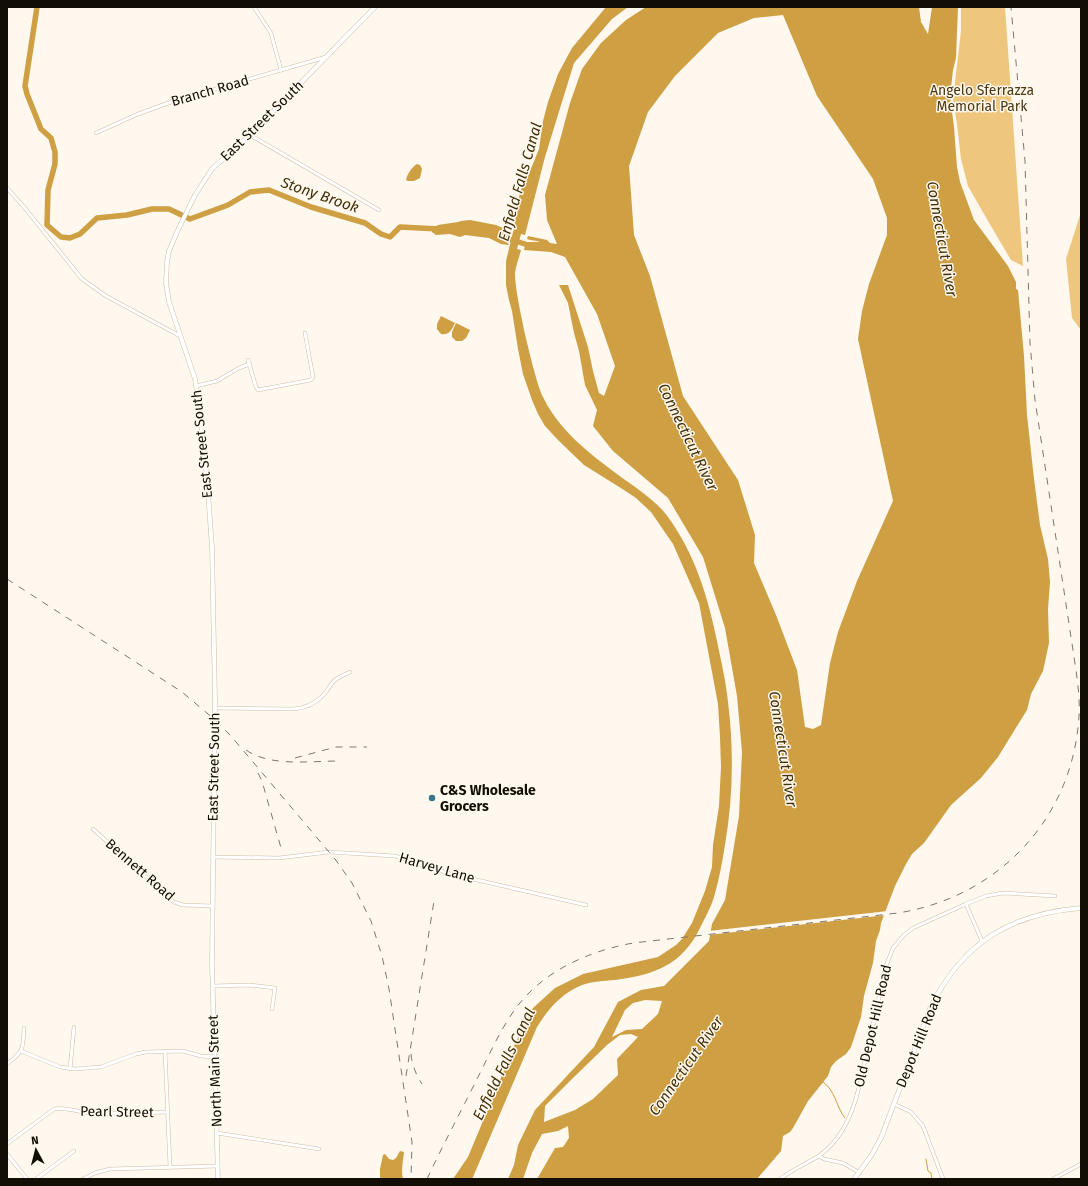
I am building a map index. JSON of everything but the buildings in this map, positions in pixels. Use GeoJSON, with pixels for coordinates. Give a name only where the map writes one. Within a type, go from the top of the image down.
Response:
{"type":"FeatureCollection","features":[{"type":"Feature","properties":{"kind":"main road","name":"East Street South"},"geometry":{"type":"LineString","coordinates":[[212,964],[214,619],[212,548],[207,478],[196,386],[169,302],[166,283],[167,262],[174,237],[195,195],[212,169],[250,136],[374,7]]}},
{"type":"Feature","properties":{"kind":"main road","name":"Depot Hill Road"},"geometry":{"type":"LineString","coordinates":[[854,1179],[860,1173],[881,1138],[931,1006],[941,986],[960,962],[982,942],[1000,930],[1027,918],[1048,912],[1081,908]]}},
{"type":"Feature","properties":{"kind":"main road","name":"North Main Street"},"geometry":{"type":"LineString","coordinates":[[212,964],[218,1179]]}},
{"type":"Feature","properties":{"kind":"street"},"geometry":{"type":"LineString","coordinates":[[254,7],[271,33],[281,70]]}},
{"type":"Feature","properties":{"kind":"street","name":"Branch Road"},"geometry":{"type":"LineString","coordinates":[[96,133],[138,114],[174,101],[328,56]]}},
{"type":"Feature","properties":{"kind":"street"},"geometry":{"type":"LineString","coordinates":[[250,136],[379,210]]}},
{"type":"Feature","properties":{"kind":"street"},"geometry":{"type":"LineString","coordinates":[[7,188],[77,274],[87,284],[106,296],[180,336]]}},
{"type":"Feature","properties":{"kind":"street"},"geometry":{"type":"LineString","coordinates":[[196,386],[217,381],[249,362],[256,388],[258,390],[312,380],[313,377],[305,333]]}},
{"type":"Feature","properties":{"kind":"street"},"geometry":{"type":"LineString","coordinates":[[214,708],[301,708],[316,701],[324,694],[333,682],[350,672]]}},
{"type":"Feature","properties":{"kind":"street","name":"Bennett Road"},"geometry":{"type":"LineString","coordinates":[[93,829],[174,902],[183,905],[213,906]]}},
{"type":"Feature","properties":{"kind":"street","name":"Harvey Lane"},"geometry":{"type":"LineString","coordinates":[[213,857],[275,858],[329,852],[395,856],[447,873],[586,905]]}},
{"type":"Feature","properties":{"kind":"street","name":"Old Depot Hill Road"},"geometry":{"type":"LineString","coordinates":[[780,1179],[791,1171],[819,1156],[840,1134],[849,1121],[855,1104],[878,995],[886,966],[893,948],[904,935],[914,928],[986,896],[1003,892],[1055,896]]}},
{"type":"Feature","properties":{"kind":"street"},"geometry":{"type":"LineString","coordinates":[[966,904],[982,942]]}},
{"type":"Feature","properties":{"kind":"street"},"geometry":{"type":"LineString","coordinates":[[213,986],[249,985],[275,988],[272,1009]]}},
{"type":"Feature","properties":{"kind":"street"},"geometry":{"type":"LineString","coordinates":[[70,1069],[74,1027]]}},
{"type":"Feature","properties":{"kind":"street"},"geometry":{"type":"LineString","coordinates":[[7,1064],[21,1051],[24,1028]]}},
{"type":"Feature","properties":{"kind":"street"},"geometry":{"type":"LineString","coordinates":[[21,1051],[60,1067],[70,1069],[99,1067],[139,1053],[183,1051],[201,1056],[215,1057]]}},
{"type":"Feature","properties":{"kind":"street"},"geometry":{"type":"LineString","coordinates":[[165,1051],[170,1167]]}},
{"type":"Feature","properties":{"kind":"street"},"geometry":{"type":"LineString","coordinates":[[894,1104],[911,1112],[923,1126],[943,1179]]}},
{"type":"Feature","properties":{"kind":"street","name":"Pearl Street"},"geometry":{"type":"LineString","coordinates":[[7,1144],[54,1108],[59,1107],[94,1114],[167,1112]]}},
{"type":"Feature","properties":{"kind":"street"},"geometry":{"type":"LineString","coordinates":[[217,1133],[319,1149]]}},
{"type":"Feature","properties":{"kind":"street"},"geometry":{"type":"LineString","coordinates":[[36,1179],[74,1151]]}},
{"type":"Feature","properties":{"kind":"street"},"geometry":{"type":"LineString","coordinates":[[7,1154],[27,1179]]}},
{"type":"Feature","properties":{"kind":"street"},"geometry":{"type":"LineString","coordinates":[[819,1156],[824,1159],[843,1162],[860,1173]]}},
{"type":"Feature","properties":{"kind":"street"},"geometry":{"type":"LineString","coordinates":[[1054,1179],[1081,1164]]}},
{"type":"Feature","properties":{"kind":"street"},"geometry":{"type":"LineString","coordinates":[[82,1179],[95,1173],[110,1169],[218,1166]]}},
{"type":"Feature","properties":{"kind":"green space","name":"Angelo Sferrazza Memorial Park"},"geometry":{"type":"Polygon","coordinates":[[[961,7],[1005,7],[1023,266],[1011,260],[988,221],[968,186],[961,159],[953,99],[961,31],[961,7]]]}},
{"type":"Feature","properties":{"kind":"green space"},"geometry":{"type":"Polygon","coordinates":[[[1081,212],[1081,330],[1072,318],[1066,259],[1081,212]]]}},
{"type":"Feature","properties":{"kind":"water"},"geometry":{"type":"Polygon","coordinates":[[[606,7],[628,7],[612,19],[574,63],[545,157],[525,235],[521,234],[517,249],[521,250],[515,273],[517,294],[524,330],[537,381],[542,395],[551,411],[576,441],[606,466],[658,505],[668,517],[686,546],[699,576],[709,608],[727,694],[732,756],[728,827],[714,897],[693,941],[685,951],[675,959],[654,971],[629,978],[582,985],[568,992],[556,1002],[537,1027],[472,1179],[453,1179],[468,1157],[515,1044],[533,1008],[555,988],[583,974],[658,957],[676,945],[682,939],[692,923],[705,891],[712,867],[713,845],[719,806],[721,767],[720,737],[718,704],[699,603],[673,544],[651,512],[636,498],[584,465],[545,426],[532,400],[523,374],[506,285],[506,261],[514,228],[519,197],[523,183],[528,176],[539,149],[543,121],[558,74],[572,48],[606,7]]]}},
{"type":"Feature","properties":{"kind":"water","name":"Connecticut River"},"geometry":{"type":"Polygon","coordinates":[[[646,7],[919,7],[921,22],[928,34],[932,7],[958,7],[956,58],[950,97],[957,167],[960,182],[974,220],[1008,266],[1016,282],[1016,289],[1018,290],[1024,356],[1027,415],[1034,479],[1040,525],[1048,559],[1050,582],[1048,609],[1049,643],[1043,671],[1031,694],[1027,710],[998,757],[981,778],[951,805],[924,843],[912,854],[906,864],[895,886],[881,923],[876,941],[873,963],[864,996],[861,1017],[851,1047],[846,1054],[836,1061],[831,1067],[828,1076],[808,1101],[793,1128],[790,1132],[783,1136],[781,1151],[757,1179],[537,1179],[555,1148],[563,1147],[569,1138],[568,1126],[558,1131],[542,1134],[532,1153],[523,1179],[508,1179],[514,1165],[518,1145],[535,1110],[594,1047],[618,1002],[641,990],[664,986],[709,941],[712,924],[725,900],[739,816],[742,752],[737,696],[725,628],[703,557],[668,498],[613,451],[593,426],[597,410],[585,385],[568,303],[559,285],[568,285],[588,347],[599,393],[604,396],[615,366],[597,314],[565,257],[551,252],[524,250],[526,242],[540,242],[527,239],[528,236],[557,244],[547,220],[545,195],[570,103],[582,69],[601,43],[626,20],[646,7]],[[783,15],[754,18],[718,33],[675,76],[648,112],[629,166],[634,235],[650,276],[683,396],[738,480],[755,535],[754,563],[797,670],[805,727],[813,729],[821,725],[830,663],[838,632],[857,581],[893,501],[858,339],[862,311],[869,284],[887,235],[887,218],[873,179],[817,96],[783,15]],[[645,1000],[633,1003],[625,1010],[612,1037],[626,1030],[642,1029],[658,1014],[662,1001],[645,1000]],[[631,1034],[620,1035],[607,1045],[545,1106],[544,1122],[575,1110],[593,1099],[618,1075],[617,1059],[638,1037],[631,1034]]]}},
{"type":"Feature","properties":{"kind":"water"},"geometry":{"type":"Polygon","coordinates":[[[417,164],[420,165],[422,169],[420,178],[414,181],[406,180],[407,175],[417,164]]]}},
{"type":"Feature","properties":{"kind":"water"},"geometry":{"type":"Polygon","coordinates":[[[470,220],[496,225],[512,232],[509,237],[510,240],[508,240],[509,243],[507,243],[509,244],[501,244],[489,238],[465,235],[460,237],[450,234],[436,235],[432,232],[432,228],[438,225],[470,220]]]}},
{"type":"Feature","properties":{"kind":"water"},"geometry":{"type":"Polygon","coordinates":[[[441,316],[455,323],[450,332],[446,334],[441,334],[437,329],[437,324],[441,316]]]}},
{"type":"Feature","properties":{"kind":"water"},"geometry":{"type":"Polygon","coordinates":[[[456,323],[470,330],[466,338],[462,341],[456,341],[452,337],[452,332],[456,323]]]}},
{"type":"Feature","properties":{"kind":"water"},"geometry":{"type":"Polygon","coordinates":[[[400,1151],[404,1152],[402,1169],[403,1179],[380,1179],[380,1169],[383,1155],[385,1154],[389,1159],[393,1160],[400,1151]]]}},
{"type":"Feature","properties":{"kind":"pier"},"geometry":{"type":"Polygon","coordinates":[[[888,911],[887,915],[708,935],[709,931],[888,911]]]}},
{"type":"Feature","properties":{"kind":"waterway","name":"Stony Brook"},"geometry":{"type":"LineString","coordinates":[[37,7],[25,86],[41,129],[51,138],[55,152],[55,164],[48,190],[47,225],[61,237],[70,238],[80,234],[97,218],[127,215],[152,209],[169,209],[190,219],[228,205],[250,192],[269,190],[311,207],[365,223],[381,234],[390,237],[400,227],[439,229]]}},
{"type":"Feature","properties":{"kind":"waterway","name":"Enfield Falls Canal"},"geometry":{"type":"LineString","coordinates":[[503,237],[531,246]]}},
{"type":"Feature","properties":{"kind":"waterway"},"geometry":{"type":"LineString","coordinates":[[823,1082],[831,1090],[845,1118]]}},
{"type":"Feature","properties":{"kind":"waterway"},"geometry":{"type":"LineString","coordinates":[[926,1159],[928,1171],[931,1173],[932,1179]]}},
{"type":"Feature","properties":{"kind":"railway"},"geometry":{"type":"LineString","coordinates":[[427,1179],[504,1026],[527,995],[539,983],[553,973],[584,957],[600,951],[633,943],[898,913],[934,904],[968,890],[998,871],[1024,847],[1045,819],[1062,788],[1074,753],[1079,716],[1079,699],[1076,670],[1035,400],[1030,343],[1025,161],[1011,7]]}},
{"type":"Feature","properties":{"kind":"railway"},"geometry":{"type":"LineString","coordinates":[[7,579],[182,692],[214,719],[231,736],[335,859],[352,883],[371,921],[382,956],[389,989],[412,1142],[411,1179]]}},
{"type":"Feature","properties":{"kind":"railway"},"geometry":{"type":"LineString","coordinates":[[295,758],[336,747],[367,747]]}},
{"type":"Feature","properties":{"kind":"railway"},"geometry":{"type":"LineString","coordinates":[[246,750],[267,759],[278,761],[339,761]]}},
{"type":"Feature","properties":{"kind":"railway"},"geometry":{"type":"LineString","coordinates":[[258,773],[262,781],[281,848]]}},
{"type":"Feature","properties":{"kind":"railway"},"geometry":{"type":"LineString","coordinates":[[406,1076],[434,901]]}},
{"type":"Feature","properties":{"kind":"railway"},"geometry":{"type":"LineString","coordinates":[[411,1054],[412,1062],[422,1084]]}},
{"type":"Feature","properties":{"kind":"place","name":"C&S Wholesale Grocers"},"geometry":{"type":"Point","coordinates":[432,798]}}]}
